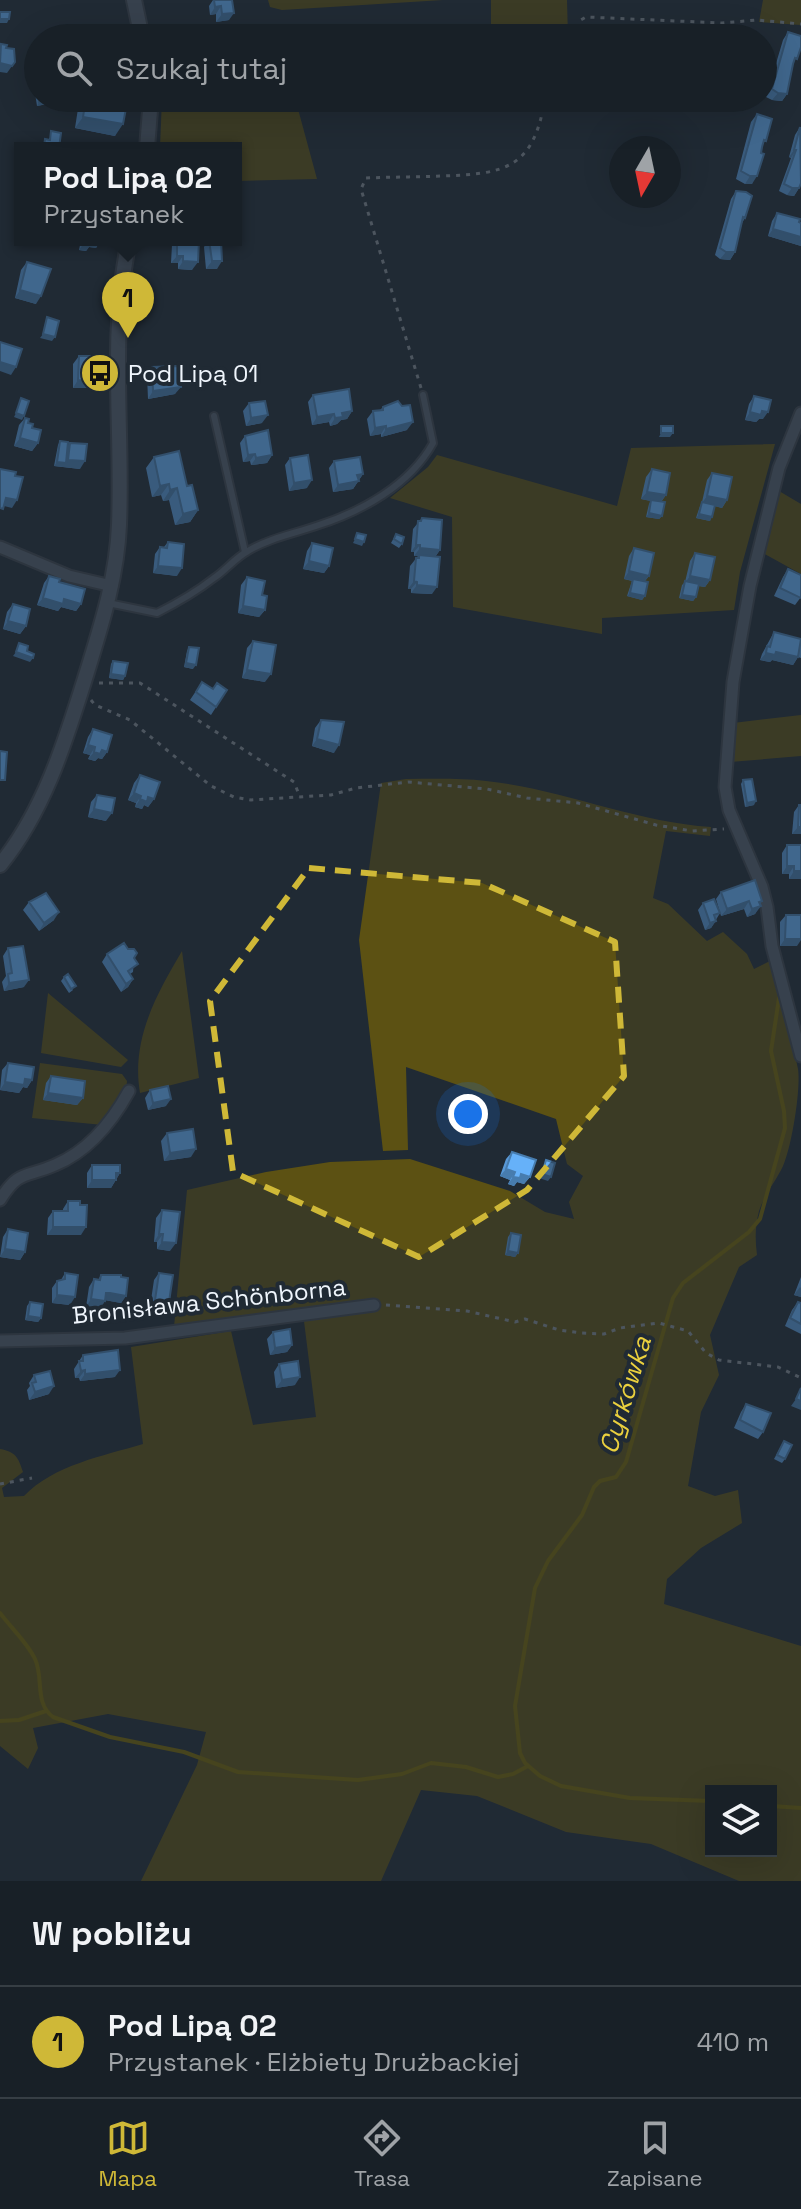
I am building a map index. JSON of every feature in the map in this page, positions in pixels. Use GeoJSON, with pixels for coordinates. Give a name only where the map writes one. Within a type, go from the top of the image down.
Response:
{"type":"FeatureCollection","features":[{"type":"Feature","properties":{"kind":"street"},"geometry":{"type":"LineString","coordinates":[[134,0],[139,24]]}},
{"type":"Feature","properties":{"kind":"street"},"geometry":{"type":"LineString","coordinates":[[147,142],[150,112]]}},
{"type":"Feature","properties":{"kind":"street"},"geometry":{"type":"LineString","coordinates":[[0,865],[21,836],[45,791],[83,684],[112,586],[120,521],[117,314],[128,246]]}},
{"type":"Feature","properties":{"kind":"street"},"geometry":{"type":"LineString","coordinates":[[801,413],[788,440],[750,582],[733,682],[725,787],[729,810],[763,892],[772,946],[801,1056]]}},
{"type":"Feature","properties":{"kind":"street"},"geometry":{"type":"LineString","coordinates":[[0,547],[69,576],[112,586]]}},
{"type":"Feature","properties":{"kind":"street"},"geometry":{"type":"LineString","coordinates":[[0,1200],[11,1182],[26,1173],[55,1165],[97,1136],[114,1118],[129,1091]]}},
{"type":"Feature","properties":{"kind":"street","name":"Bronisława Schönborna"},"geometry":{"type":"LineString","coordinates":[[0,1341],[125,1338],[374,1305]]}},
{"type":"Feature","properties":{"kind":"lane"},"geometry":{"type":"LineString","coordinates":[[108,603],[157,613],[185,599],[245,552],[279,536],[352,513],[390,489],[423,461],[433,443],[423,395]]}},
{"type":"Feature","properties":{"kind":"lane"},"geometry":{"type":"LineString","coordinates":[[214,416],[245,552]]}},
{"type":"Feature","properties":{"kind":"path"},"geometry":{"type":"LineString","coordinates":[[578,24],[586,17],[714,23],[757,20],[801,24]]}},
{"type":"Feature","properties":{"kind":"path"},"geometry":{"type":"LineString","coordinates":[[423,395],[361,189],[366,178],[487,174],[509,166],[526,152],[543,112]]}},
{"type":"Feature","properties":{"kind":"path"},"geometry":{"type":"LineString","coordinates":[[300,797],[294,782],[140,683],[83,684],[95,705],[130,720],[211,786],[234,797],[251,800],[300,797],[331,795],[356,788],[408,782],[487,789],[527,798],[578,803],[656,825],[692,831],[736,828]]}},
{"type":"Feature","properties":{"kind":"path"},"geometry":{"type":"LineString","coordinates":[[374,1305],[467,1311],[515,1322],[525,1319],[559,1330],[581,1333],[604,1334],[620,1328],[659,1323],[688,1331],[706,1353],[719,1360],[778,1367],[801,1378]]}},
{"type":"Feature","properties":{"kind":"path"},"geometry":{"type":"LineString","coordinates":[[0,1484],[32,1478]]}},
{"type":"Feature","properties":{"kind":"highlighted area"},"geometry":{"type":"Polygon","coordinates":[[[309,868],[482,883],[615,942],[624,1076],[527,1190],[419,1257],[233,1172],[210,1001],[309,868]]]}},
{"type":"Feature","properties":{"kind":"shaded area"},"geometry":{"type":"Polygon","coordinates":[[[268,0],[443,0],[282,10],[270,7],[268,0]]]}},
{"type":"Feature","properties":{"kind":"shaded area"},"geometry":{"type":"Polygon","coordinates":[[[491,0],[567,0],[568,24],[491,24],[491,0]]]}},
{"type":"Feature","properties":{"kind":"shaded area"},"geometry":{"type":"Polygon","coordinates":[[[763,0],[801,0],[801,25],[759,22],[763,0]]]}},
{"type":"Feature","properties":{"kind":"shaded area"},"geometry":{"type":"Polygon","coordinates":[[[161,112],[299,112],[317,179],[242,181],[242,142],[160,142],[161,112]]]}},
{"type":"Feature","properties":{"kind":"shaded area"},"geometry":{"type":"Polygon","coordinates":[[[775,444],[740,572],[734,610],[602,618],[602,634],[453,607],[452,517],[390,498],[428,467],[437,455],[617,506],[631,448],[775,444]]]}},
{"type":"Feature","properties":{"kind":"shaded area"},"geometry":{"type":"Polygon","coordinates":[[[779,491],[801,504],[801,574],[761,552],[779,491]]]}},
{"type":"Feature","properties":{"kind":"shaded area"},"geometry":{"type":"Polygon","coordinates":[[[801,715],[801,756],[730,762],[733,723],[801,715]]]}},
{"type":"Feature","properties":{"kind":"shaded area"},"geometry":{"type":"Polygon","coordinates":[[[406,779],[486,781],[542,791],[654,819],[711,827],[710,836],[666,831],[653,898],[668,904],[707,941],[723,932],[747,954],[754,969],[770,961],[784,1003],[798,1069],[798,1089],[790,1145],[783,1166],[759,1211],[757,1255],[739,1267],[710,1335],[719,1375],[701,1412],[688,1486],[715,1496],[738,1490],[742,1523],[701,1548],[667,1579],[664,1604],[801,1646],[801,1881],[739,1881],[651,1844],[566,1832],[477,1796],[421,1790],[381,1881],[141,1881],[197,1765],[206,1732],[108,1714],[33,1728],[38,1748],[28,1769],[0,1746],[0,1449],[16,1456],[23,1472],[2,1488],[4,1497],[24,1496],[36,1485],[64,1469],[143,1444],[131,1347],[231,1331],[253,1425],[316,1417],[304,1321],[376,1309],[174,1327],[187,1190],[266,1172],[330,1162],[410,1159],[510,1191],[545,1212],[574,1219],[569,1202],[583,1176],[567,1164],[556,1119],[406,1067],[408,1150],[383,1151],[359,940],[381,783],[406,779]]]}},
{"type":"Feature","properties":{"kind":"shaded area"},"geometry":{"type":"Polygon","coordinates":[[[182,951],[199,1078],[140,1093],[138,1073],[142,1036],[163,984],[182,951]]]}},
{"type":"Feature","properties":{"kind":"shaded area"},"geometry":{"type":"Polygon","coordinates":[[[48,993],[128,1060],[121,1067],[41,1053],[48,993]]]}},
{"type":"Feature","properties":{"kind":"shaded area"},"geometry":{"type":"Polygon","coordinates":[[[40,1063],[122,1074],[127,1081],[126,1092],[103,1125],[32,1118],[40,1063]]]}},
{"type":"Feature","properties":{"kind":"building"},"geometry":{"type":"Polygon","coordinates":[[[214,0],[232,0],[234,13],[222,14],[221,6],[215,7],[214,0]]]}},
{"type":"Feature","properties":{"kind":"building"},"geometry":{"type":"Polygon","coordinates":[[[0,12],[10,12],[9,19],[0,19],[0,12]]]}},
{"type":"Feature","properties":{"kind":"building"},"geometry":{"type":"Polygon","coordinates":[[[788,32],[801,36],[801,47],[793,64],[787,94],[777,92],[777,71],[788,32]]]}},
{"type":"Feature","properties":{"kind":"building"},"geometry":{"type":"Polygon","coordinates":[[[1,44],[14,49],[15,62],[12,66],[0,63],[1,44]]]}},
{"type":"Feature","properties":{"kind":"building"},"geometry":{"type":"Polygon","coordinates":[[[84,112],[125,112],[123,124],[83,117],[84,112]]]}},
{"type":"Feature","properties":{"kind":"building"},"geometry":{"type":"Polygon","coordinates":[[[757,114],[772,119],[762,147],[761,153],[764,154],[757,176],[750,176],[741,171],[757,114]]]}},
{"type":"Feature","properties":{"kind":"building"},"geometry":{"type":"Polygon","coordinates":[[[800,127],[801,183],[799,188],[792,188],[784,184],[800,127]]]}},
{"type":"Feature","properties":{"kind":"building"},"geometry":{"type":"Polygon","coordinates":[[[51,131],[61,133],[60,142],[45,142],[45,139],[50,140],[51,131]]]}},
{"type":"Feature","properties":{"kind":"building"},"geometry":{"type":"Polygon","coordinates":[[[736,191],[752,196],[743,217],[735,252],[726,252],[720,248],[736,191]]]}},
{"type":"Feature","properties":{"kind":"building"},"geometry":{"type":"Polygon","coordinates":[[[777,213],[800,219],[801,237],[773,229],[777,213]]]}},
{"type":"Feature","properties":{"kind":"building"},"geometry":{"type":"Polygon","coordinates":[[[177,246],[199,246],[198,262],[183,261],[183,256],[177,256],[177,246]]]}},
{"type":"Feature","properties":{"kind":"building"},"geometry":{"type":"Polygon","coordinates":[[[210,246],[221,246],[222,261],[212,261],[210,246]]]}},
{"type":"Feature","properties":{"kind":"building"},"geometry":{"type":"Polygon","coordinates":[[[27,262],[51,269],[41,296],[20,290],[27,262]]]}},
{"type":"Feature","properties":{"kind":"building"},"geometry":{"type":"Polygon","coordinates":[[[47,317],[59,321],[55,337],[43,334],[47,317]]]}},
{"type":"Feature","properties":{"kind":"building"},"geometry":{"type":"Polygon","coordinates":[[[0,342],[22,349],[16,367],[0,362],[0,342]]]}},
{"type":"Feature","properties":{"kind":"building"},"geometry":{"type":"Polygon","coordinates":[[[79,356],[95,356],[95,381],[78,380],[79,356]]]}},
{"type":"Feature","properties":{"kind":"building"},"geometry":{"type":"Polygon","coordinates":[[[179,366],[179,372],[182,372],[182,377],[179,377],[181,387],[153,391],[152,367],[179,366]]]}},
{"type":"Feature","properties":{"kind":"building"},"geometry":{"type":"Polygon","coordinates":[[[349,389],[352,411],[342,413],[343,417],[335,418],[334,414],[317,417],[313,395],[349,389]]]}},
{"type":"Feature","properties":{"kind":"building"},"geometry":{"type":"Polygon","coordinates":[[[754,396],[771,400],[768,412],[762,411],[761,415],[750,412],[754,396]]]}},
{"type":"Feature","properties":{"kind":"building"},"geometry":{"type":"Polygon","coordinates":[[[21,398],[29,401],[24,416],[16,413],[21,398]]]}},
{"type":"Feature","properties":{"kind":"building"},"geometry":{"type":"Polygon","coordinates":[[[265,401],[268,415],[251,418],[249,403],[265,401]]]}},
{"type":"Feature","properties":{"kind":"building"},"geometry":{"type":"Polygon","coordinates":[[[398,401],[402,406],[410,405],[413,422],[386,429],[386,426],[375,428],[373,411],[383,410],[383,407],[398,401]]]}},
{"type":"Feature","properties":{"kind":"building"},"geometry":{"type":"Polygon","coordinates":[[[25,418],[33,424],[32,428],[41,430],[38,443],[20,438],[25,418]]]}},
{"type":"Feature","properties":{"kind":"building"},"geometry":{"type":"Polygon","coordinates":[[[661,426],[673,426],[673,433],[661,433],[661,426]]]}},
{"type":"Feature","properties":{"kind":"building"},"geometry":{"type":"Polygon","coordinates":[[[268,430],[272,455],[256,458],[255,454],[248,455],[245,436],[268,430]]]}},
{"type":"Feature","properties":{"kind":"building"},"geometry":{"type":"Polygon","coordinates":[[[60,441],[68,442],[66,463],[57,462],[60,441]]]}},
{"type":"Feature","properties":{"kind":"building"},"geometry":{"type":"Polygon","coordinates":[[[70,443],[87,444],[85,461],[68,460],[70,443]]]}},
{"type":"Feature","properties":{"kind":"building"},"geometry":{"type":"Polygon","coordinates":[[[179,451],[187,486],[192,485],[198,510],[183,514],[177,488],[170,490],[169,484],[160,486],[154,457],[179,451]]]}},
{"type":"Feature","properties":{"kind":"building"},"geometry":{"type":"Polygon","coordinates":[[[308,455],[312,480],[294,483],[290,458],[308,455]]]}},
{"type":"Feature","properties":{"kind":"building"},"geometry":{"type":"Polygon","coordinates":[[[360,457],[363,474],[357,475],[359,481],[338,485],[334,461],[360,457]]]}},
{"type":"Feature","properties":{"kind":"building"},"geometry":{"type":"Polygon","coordinates":[[[0,469],[16,472],[15,476],[23,477],[17,500],[6,498],[3,509],[0,508],[0,469]]]}},
{"type":"Feature","properties":{"kind":"building"},"geometry":{"type":"Polygon","coordinates":[[[652,469],[670,473],[666,495],[647,492],[652,469]]]}},
{"type":"Feature","properties":{"kind":"building"},"geometry":{"type":"Polygon","coordinates":[[[712,473],[732,477],[727,500],[707,496],[712,473]]]}},
{"type":"Feature","properties":{"kind":"building"},"geometry":{"type":"Polygon","coordinates":[[[651,500],[665,502],[662,516],[649,513],[651,500]]]}},
{"type":"Feature","properties":{"kind":"building"},"geometry":{"type":"Polygon","coordinates":[[[702,502],[715,505],[712,517],[699,514],[702,502]]]}},
{"type":"Feature","properties":{"kind":"building"},"geometry":{"type":"Polygon","coordinates":[[[422,518],[442,520],[440,550],[416,545],[418,521],[422,518]]]}},
{"type":"Feature","properties":{"kind":"building"},"geometry":{"type":"Polygon","coordinates":[[[357,533],[366,535],[364,542],[355,539],[357,533]]]}},
{"type":"Feature","properties":{"kind":"building"},"geometry":{"type":"Polygon","coordinates":[[[396,534],[404,537],[402,544],[394,539],[396,534]]]}},
{"type":"Feature","properties":{"kind":"building"},"geometry":{"type":"Polygon","coordinates":[[[168,542],[184,544],[182,568],[158,566],[160,547],[167,548],[168,542]]]}},
{"type":"Feature","properties":{"kind":"building"},"geometry":{"type":"Polygon","coordinates":[[[312,543],[333,548],[329,566],[309,561],[312,543]]]}},
{"type":"Feature","properties":{"kind":"building"},"geometry":{"type":"Polygon","coordinates":[[[634,548],[654,553],[649,576],[629,571],[634,548]]]}},
{"type":"Feature","properties":{"kind":"building"},"geometry":{"type":"Polygon","coordinates":[[[695,553],[715,557],[710,580],[690,576],[695,553]]]}},
{"type":"Feature","properties":{"kind":"building"},"geometry":{"type":"Polygon","coordinates":[[[419,555],[440,557],[437,587],[417,585],[414,581],[419,555]]]}},
{"type":"Feature","properties":{"kind":"building"},"geometry":{"type":"Polygon","coordinates":[[[788,569],[801,575],[801,598],[780,588],[788,569]]]}},
{"type":"Feature","properties":{"kind":"building"},"geometry":{"type":"Polygon","coordinates":[[[49,576],[85,589],[81,604],[64,599],[63,604],[43,598],[49,576]]]}},
{"type":"Feature","properties":{"kind":"building"},"geometry":{"type":"Polygon","coordinates":[[[247,577],[265,581],[262,595],[267,596],[265,610],[243,606],[247,577]]]}},
{"type":"Feature","properties":{"kind":"building"},"geometry":{"type":"Polygon","coordinates":[[[633,579],[648,582],[645,596],[630,593],[633,579]]]}},
{"type":"Feature","properties":{"kind":"building"},"geometry":{"type":"Polygon","coordinates":[[[685,581],[699,584],[696,597],[682,595],[685,581]]]}},
{"type":"Feature","properties":{"kind":"building"},"geometry":{"type":"Polygon","coordinates":[[[13,604],[30,609],[26,626],[8,621],[13,604]]]}},
{"type":"Feature","properties":{"kind":"building"},"geometry":{"type":"Polygon","coordinates":[[[774,632],[801,639],[798,657],[766,653],[774,632]]]}},
{"type":"Feature","properties":{"kind":"building"},"geometry":{"type":"Polygon","coordinates":[[[253,641],[276,645],[271,674],[247,670],[253,641]]]}},
{"type":"Feature","properties":{"kind":"building"},"geometry":{"type":"Polygon","coordinates":[[[19,643],[28,646],[27,651],[34,654],[33,658],[16,652],[19,643]]]}},
{"type":"Feature","properties":{"kind":"building"},"geometry":{"type":"Polygon","coordinates":[[[189,647],[199,648],[196,665],[186,663],[189,647]]]}},
{"type":"Feature","properties":{"kind":"building"},"geometry":{"type":"Polygon","coordinates":[[[113,661],[128,663],[125,676],[111,674],[113,661]]]}},
{"type":"Feature","properties":{"kind":"building"},"geometry":{"type":"Polygon","coordinates":[[[202,682],[213,689],[217,683],[227,690],[216,707],[196,692],[202,682]]]}},
{"type":"Feature","properties":{"kind":"building"},"geometry":{"type":"Polygon","coordinates":[[[321,720],[344,722],[339,745],[317,739],[321,720]]]}},
{"type":"Feature","properties":{"kind":"building"},"geometry":{"type":"Polygon","coordinates":[[[93,729],[112,735],[107,752],[94,752],[95,747],[88,745],[93,729]]]}},
{"type":"Feature","properties":{"kind":"building"},"geometry":{"type":"Polygon","coordinates":[[[0,751],[7,752],[5,780],[0,780],[0,751]]]}},
{"type":"Feature","properties":{"kind":"building"},"geometry":{"type":"Polygon","coordinates":[[[140,775],[160,782],[154,799],[148,797],[147,802],[134,793],[140,775]]]}},
{"type":"Feature","properties":{"kind":"building"},"geometry":{"type":"Polygon","coordinates":[[[752,779],[756,801],[747,803],[743,780],[752,779]]]}},
{"type":"Feature","properties":{"kind":"building"},"geometry":{"type":"Polygon","coordinates":[[[97,795],[115,798],[112,813],[94,809],[97,795]]]}},
{"type":"Feature","properties":{"kind":"building"},"geometry":{"type":"Polygon","coordinates":[[[801,805],[801,827],[798,827],[801,805]]]}},
{"type":"Feature","properties":{"kind":"building"},"geometry":{"type":"Polygon","coordinates":[[[787,845],[801,845],[801,871],[787,866],[787,845]]]}},
{"type":"Feature","properties":{"kind":"building"},"geometry":{"type":"Polygon","coordinates":[[[755,880],[761,906],[752,909],[749,901],[727,909],[721,892],[755,880]]]}},
{"type":"Feature","properties":{"kind":"building"},"geometry":{"type":"Polygon","coordinates":[[[46,893],[59,912],[44,923],[29,902],[46,893]]]}},
{"type":"Feature","properties":{"kind":"building"},"geometry":{"type":"Polygon","coordinates":[[[714,899],[720,913],[714,915],[716,921],[710,923],[703,903],[714,899]]]}},
{"type":"Feature","properties":{"kind":"building"},"geometry":{"type":"Polygon","coordinates":[[[786,915],[801,915],[801,939],[785,939],[786,915]]]}},
{"type":"Feature","properties":{"kind":"building"},"geometry":{"type":"Polygon","coordinates":[[[124,943],[137,953],[134,958],[138,964],[128,971],[133,979],[126,984],[107,954],[124,943]]]}},
{"type":"Feature","properties":{"kind":"building"},"geometry":{"type":"Polygon","coordinates":[[[23,946],[29,980],[9,983],[8,974],[12,973],[8,948],[23,946]]]}},
{"type":"Feature","properties":{"kind":"building"},"geometry":{"type":"Polygon","coordinates":[[[68,974],[76,986],[71,989],[64,977],[68,974]]]}},
{"type":"Feature","properties":{"kind":"building"},"geometry":{"type":"Polygon","coordinates":[[[8,1063],[34,1067],[32,1080],[25,1079],[24,1085],[5,1082],[8,1063]]]}},
{"type":"Feature","properties":{"kind":"building"},"geometry":{"type":"Polygon","coordinates":[[[51,1076],[85,1081],[83,1098],[48,1093],[51,1076]]]}},
{"type":"Feature","properties":{"kind":"building"},"geometry":{"type":"Polygon","coordinates":[[[168,1086],[171,1099],[153,1103],[150,1090],[168,1086]]]}},
{"type":"Feature","properties":{"kind":"building"},"geometry":{"type":"Polygon","coordinates":[[[193,1129],[196,1149],[170,1153],[167,1133],[193,1129]]]}},
{"type":"Feature","properties":{"kind":"building"},"geometry":{"type":"Polygon","coordinates":[[[512,1152],[536,1160],[530,1177],[521,1174],[520,1178],[513,1177],[515,1172],[506,1169],[512,1152]]]}},
{"type":"Feature","properties":{"kind":"building"},"geometry":{"type":"Polygon","coordinates":[[[546,1160],[555,1163],[551,1177],[542,1174],[546,1160]]]}},
{"type":"Feature","properties":{"kind":"building"},"geometry":{"type":"Polygon","coordinates":[[[92,1165],[120,1165],[120,1173],[116,1173],[116,1180],[92,1180],[92,1165]]]}},
{"type":"Feature","properties":{"kind":"building"},"geometry":{"type":"Polygon","coordinates":[[[68,1201],[80,1201],[80,1205],[87,1205],[86,1227],[53,1227],[53,1211],[68,1211],[68,1201]]]}},
{"type":"Feature","properties":{"kind":"building"},"geometry":{"type":"Polygon","coordinates":[[[162,1210],[180,1212],[176,1243],[162,1242],[163,1234],[159,1234],[162,1210]]]}},
{"type":"Feature","properties":{"kind":"building"},"geometry":{"type":"Polygon","coordinates":[[[8,1229],[28,1233],[25,1252],[5,1249],[8,1229]]]}},
{"type":"Feature","properties":{"kind":"building"},"geometry":{"type":"Polygon","coordinates":[[[511,1233],[521,1235],[518,1253],[508,1251],[511,1233]]]}},
{"type":"Feature","properties":{"kind":"building"},"geometry":{"type":"Polygon","coordinates":[[[65,1273],[78,1275],[75,1297],[57,1295],[57,1281],[65,1279],[65,1273]]]}},
{"type":"Feature","properties":{"kind":"building"},"geometry":{"type":"Polygon","coordinates":[[[159,1273],[173,1275],[169,1302],[155,1300],[159,1273]]]}},
{"type":"Feature","properties":{"kind":"building"},"geometry":{"type":"Polygon","coordinates":[[[101,1275],[128,1278],[126,1296],[106,1293],[105,1301],[91,1299],[94,1279],[100,1280],[101,1275]]]}},
{"type":"Feature","properties":{"kind":"building"},"geometry":{"type":"Polygon","coordinates":[[[30,1302],[43,1304],[41,1318],[28,1316],[30,1302]]]}},
{"type":"Feature","properties":{"kind":"building"},"geometry":{"type":"Polygon","coordinates":[[[798,1302],[801,1303],[801,1324],[790,1318],[798,1302]]]}},
{"type":"Feature","properties":{"kind":"building"},"geometry":{"type":"Polygon","coordinates":[[[290,1329],[292,1345],[275,1348],[273,1332],[290,1329]]]}},
{"type":"Feature","properties":{"kind":"building"},"geometry":{"type":"Polygon","coordinates":[[[118,1350],[120,1370],[85,1374],[85,1370],[81,1371],[79,1361],[83,1361],[83,1355],[118,1350]]]}},
{"type":"Feature","properties":{"kind":"building"},"geometry":{"type":"Polygon","coordinates":[[[298,1361],[300,1377],[282,1380],[279,1364],[298,1361]]]}},
{"type":"Feature","properties":{"kind":"building"},"geometry":{"type":"Polygon","coordinates":[[[50,1371],[54,1386],[35,1392],[32,1383],[36,1382],[34,1375],[50,1371]]]}},
{"type":"Feature","properties":{"kind":"building"},"geometry":{"type":"Polygon","coordinates":[[[746,1404],[771,1413],[763,1432],[740,1420],[746,1404]]]}},
{"type":"Feature","properties":{"kind":"building"},"geometry":{"type":"Polygon","coordinates":[[[784,1441],[792,1445],[785,1459],[777,1455],[784,1441]]]}},
{"type":"Feature","properties":{"kind":"waterway","name":"Cyrkówka"},"geometry":{"type":"LineString","coordinates":[[705,1801],[630,1798],[561,1786],[540,1776],[525,1763],[520,1753],[515,1706],[535,1588],[548,1561],[582,1515],[594,1487],[600,1481],[616,1477],[626,1462],[673,1298],[683,1283],[749,1232],[760,1219],[785,1128],[771,1051],[779,998]]}},
{"type":"Feature","properties":{"kind":"waterway"},"geometry":{"type":"LineString","coordinates":[[0,1613],[35,1659],[41,1698],[47,1711],[53,1717],[110,1737],[184,1752],[238,1772],[358,1780],[402,1774],[431,1763],[466,1767],[498,1777],[528,1766]]}},
{"type":"Feature","properties":{"kind":"waterway"},"geometry":{"type":"LineString","coordinates":[[0,1721],[19,1720],[46,1711]]}},
{"type":"Feature","properties":{"kind":"waterway","name":"Cyrkówka"},"geometry":{"type":"LineString","coordinates":[[777,1806],[801,1808]]}},
{"type":"Feature","properties":{"kind":"place","name":"Pod Lipą 02"},"geometry":{"type":"Point","coordinates":[128,338]}},
{"type":"Feature","properties":{"kind":"place","name":"Pod Lipą 01"},"geometry":{"type":"Point","coordinates":[100,373]}}]}
